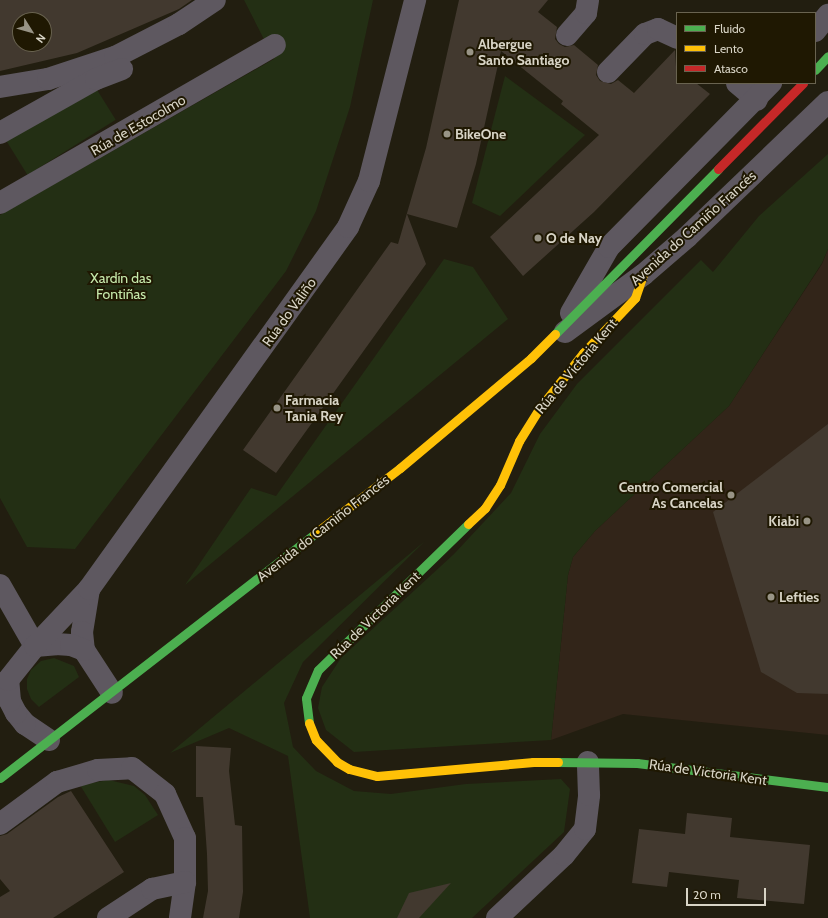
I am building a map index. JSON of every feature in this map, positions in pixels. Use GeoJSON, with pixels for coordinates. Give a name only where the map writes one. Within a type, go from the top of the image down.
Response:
{"type":"FeatureCollection","features":[{"type":"Feature","properties":{"kind":"street"},"geometry":{"type":"LineString","coordinates":[[0,87],[48,79],[115,57],[179,24],[215,0]]}},
{"type":"Feature","properties":{"kind":"street","name":"Rúa do Valiño"},"geometry":{"type":"LineString","coordinates":[[49,740],[25,724],[10,701],[8,680],[35,646],[89,589],[348,227],[369,181],[415,0]]}},
{"type":"Feature","properties":{"kind":"street"},"geometry":{"type":"LineString","coordinates":[[567,35],[586,13],[588,0]]}},
{"type":"Feature","properties":{"kind":"street"},"geometry":{"type":"LineString","coordinates":[[816,30],[828,16]]}},
{"type":"Feature","properties":{"kind":"street"},"geometry":{"type":"LineString","coordinates":[[608,72],[645,34],[658,29],[676,38]]}},
{"type":"Feature","properties":{"kind":"street","name":"Rúa de Estocolmo"},"geometry":{"type":"LineString","coordinates":[[0,203],[275,45]]}},
{"type":"Feature","properties":{"kind":"street"},"geometry":{"type":"LineString","coordinates":[[816,69],[828,56]]}},
{"type":"Feature","properties":{"kind":"street"},"geometry":{"type":"LineString","coordinates":[[0,133],[96,79],[132,65]]}},
{"type":"Feature","properties":{"kind":"street"},"geometry":{"type":"LineString","coordinates":[[738,84],[757,100]]}},
{"type":"Feature","properties":{"kind":"street","name":"Avenida do Camiño Francés"},"geometry":{"type":"LineString","coordinates":[[565,322],[609,247],[757,100],[770,84]]}},
{"type":"Feature","properties":{"kind":"street","name":"Avenida do Camiño Francés"},"geometry":{"type":"LineString","coordinates":[[531,358],[802,84]]}},
{"type":"Feature","properties":{"kind":"street","name":"Avenida do Camiño Francés"},"geometry":{"type":"LineString","coordinates":[[112,693],[400,468],[531,358],[643,275],[712,215],[828,102]]}},
{"type":"Feature","properties":{"kind":"street","name":"Rúa de Victoria Kent"},"geometry":{"type":"LineString","coordinates":[[643,275],[635,298],[583,353],[538,410],[519,441],[500,484],[485,508],[318,670],[306,698],[306,714],[316,740],[337,762],[363,773],[394,776],[533,762],[637,763],[828,787]]}},
{"type":"Feature","properties":{"kind":"street"},"geometry":{"type":"LineString","coordinates":[[0,585],[35,646],[56,644],[71,645],[84,650]]}},
{"type":"Feature","properties":{"kind":"street","name":"Rúa do Valiño"},"geometry":{"type":"LineString","coordinates":[[89,589],[82,632],[84,650],[112,693]]}},
{"type":"Feature","properties":{"kind":"street"},"geometry":{"type":"LineString","coordinates":[[0,778],[112,693]]}},
{"type":"Feature","properties":{"kind":"street"},"geometry":{"type":"LineString","coordinates":[[497,918],[564,855],[585,829],[590,795],[588,762]]}},
{"type":"Feature","properties":{"kind":"street"},"geometry":{"type":"LineString","coordinates":[[0,824],[57,782],[98,770],[132,768],[165,794],[185,838],[185,882],[180,918]]}},
{"type":"Feature","properties":{"kind":"street"},"geometry":{"type":"LineString","coordinates":[[108,918],[152,889],[185,882]]}},
{"type":"Feature","properties":{"kind":"shaded area","name":"Centro Comercial As Cancelas"},"geometry":{"type":"Polygon","coordinates":[[[828,249],[828,735],[623,714],[551,740],[568,575],[573,557],[595,531],[729,406],[822,264],[828,249]]]}},
{"type":"Feature","properties":{"kind":"green space","name":"Xardín das Fontiñas"},"geometry":{"type":"Polygon","coordinates":[[[244,0],[373,0],[350,107],[316,211],[286,271],[75,549],[27,547],[0,498],[0,215],[274,59],[244,0]]]}},
{"type":"Feature","properties":{"kind":"green space"},"geometry":{"type":"Polygon","coordinates":[[[505,76],[585,135],[500,216],[472,203],[505,76]]]}},
{"type":"Feature","properties":{"kind":"green space"},"geometry":{"type":"Polygon","coordinates":[[[94,85],[116,120],[28,175],[6,140],[94,85]]]}},
{"type":"Feature","properties":{"kind":"green space"},"geometry":{"type":"Polygon","coordinates":[[[828,154],[828,249],[822,263],[729,406],[595,531],[573,557],[568,575],[551,740],[354,752],[326,730],[318,708],[322,687],[341,658],[454,554],[511,493],[540,434],[577,384],[701,260],[713,272],[759,216],[828,154]]]}},
{"type":"Feature","properties":{"kind":"green space"},"geometry":{"type":"Polygon","coordinates":[[[444,259],[473,267],[508,319],[185,585],[251,488],[276,496],[444,259]]]}},
{"type":"Feature","properties":{"kind":"green space"},"geometry":{"type":"Polygon","coordinates":[[[425,541],[303,662],[284,703],[293,747],[316,771],[354,791],[391,794],[466,784],[561,779],[570,789],[564,832],[472,918],[310,918],[288,756],[229,728],[170,753],[425,541]]]}},
{"type":"Feature","properties":{"kind":"green space"},"geometry":{"type":"Polygon","coordinates":[[[54,658],[74,666],[79,677],[39,707],[31,699],[27,689],[27,679],[31,670],[41,661],[54,658]]]}},
{"type":"Feature","properties":{"kind":"green space"},"geometry":{"type":"Polygon","coordinates":[[[109,780],[134,786],[145,795],[158,815],[115,842],[80,785],[109,780]]]}},
{"type":"Feature","properties":{"kind":"building"},"geometry":{"type":"Polygon","coordinates":[[[0,0],[192,0],[179,9],[77,53],[0,71],[0,0]]]}},
{"type":"Feature","properties":{"kind":"building"},"geometry":{"type":"Polygon","coordinates":[[[459,0],[548,0],[538,12],[557,27],[555,39],[559,44],[565,47],[574,45],[598,65],[596,75],[600,81],[611,84],[618,80],[634,93],[675,50],[676,84],[697,84],[710,94],[594,212],[523,276],[490,237],[599,135],[561,104],[563,101],[501,51],[476,164],[457,228],[407,214],[426,264],[276,473],[243,450],[391,242],[398,244],[426,148],[459,0]]]}},
{"type":"Feature","properties":{"kind":"building"},"geometry":{"type":"Polygon","coordinates":[[[828,424],[828,694],[797,693],[761,672],[713,512],[828,424]]]}},
{"type":"Feature","properties":{"kind":"building"},"geometry":{"type":"Polygon","coordinates":[[[196,746],[231,748],[229,771],[235,825],[242,826],[243,892],[239,918],[203,918],[208,891],[207,854],[203,797],[196,797],[196,746]]]}},
{"type":"Feature","properties":{"kind":"building"},"geometry":{"type":"Polygon","coordinates":[[[71,791],[124,872],[53,918],[0,918],[0,897],[10,891],[0,879],[0,836],[7,834],[58,797],[71,791]]]}},
{"type":"Feature","properties":{"kind":"building"},"geometry":{"type":"Polygon","coordinates":[[[687,813],[732,818],[730,837],[810,845],[804,904],[737,898],[739,880],[669,872],[667,887],[632,883],[639,829],[685,834],[687,813]]]}},
{"type":"Feature","properties":{"kind":"building"},"geometry":{"type":"Polygon","coordinates":[[[451,883],[419,918],[397,918],[409,893],[451,883]]]}},
{"type":"Feature","properties":{"kind":"traffic: fast"},"geometry":{"type":"LineString","coordinates":[[816,69],[828,56]]}},
{"type":"Feature","properties":{"kind":"traffic: fast"},"geometry":{"type":"LineString","coordinates":[[555,334],[718,169]]}},
{"type":"Feature","properties":{"kind":"traffic: fast"},"geometry":{"type":"LineString","coordinates":[[309,723],[306,698],[318,670],[468,524]]}},
{"type":"Feature","properties":{"kind":"traffic: fast"},"geometry":{"type":"LineString","coordinates":[[0,778],[314,534]]}},
{"type":"Feature","properties":{"kind":"traffic: fast"},"geometry":{"type":"LineString","coordinates":[[558,762],[637,763],[828,787]]}},
{"type":"Feature","properties":{"kind":"traffic: slow"},"geometry":{"type":"LineString","coordinates":[[468,524],[485,508],[500,485],[519,441],[538,410],[583,353],[635,298],[643,275]]}},
{"type":"Feature","properties":{"kind":"traffic: slow"},"geometry":{"type":"LineString","coordinates":[[314,534],[400,468],[531,358],[555,334]]}},
{"type":"Feature","properties":{"kind":"traffic: slow"},"geometry":{"type":"LineString","coordinates":[[309,723],[316,740],[337,762],[349,769],[377,776],[533,762],[558,762]]}},
{"type":"Feature","properties":{"kind":"traffic: jam"},"geometry":{"type":"LineString","coordinates":[[718,169],[802,84]]}},
{"type":"Feature","properties":{"kind":"place","name":"Albergue Santo Santiago"},"geometry":{"type":"Point","coordinates":[470,52]}},
{"type":"Feature","properties":{"kind":"place","name":"BikeOne"},"geometry":{"type":"Point","coordinates":[447,134]}},
{"type":"Feature","properties":{"kind":"place","name":"O de Nay"},"geometry":{"type":"Point","coordinates":[538,238]}},
{"type":"Feature","properties":{"kind":"place","name":"Farmacia Tania Rey"},"geometry":{"type":"Point","coordinates":[277,408]}},
{"type":"Feature","properties":{"kind":"place","name":"Centro Comercial As Cancelas"},"geometry":{"type":"Point","coordinates":[731,495]}},
{"type":"Feature","properties":{"kind":"place","name":"Kiabi"},"geometry":{"type":"Point","coordinates":[807,521]}},
{"type":"Feature","properties":{"kind":"place","name":"Lefties"},"geometry":{"type":"Point","coordinates":[771,597]}}]}
